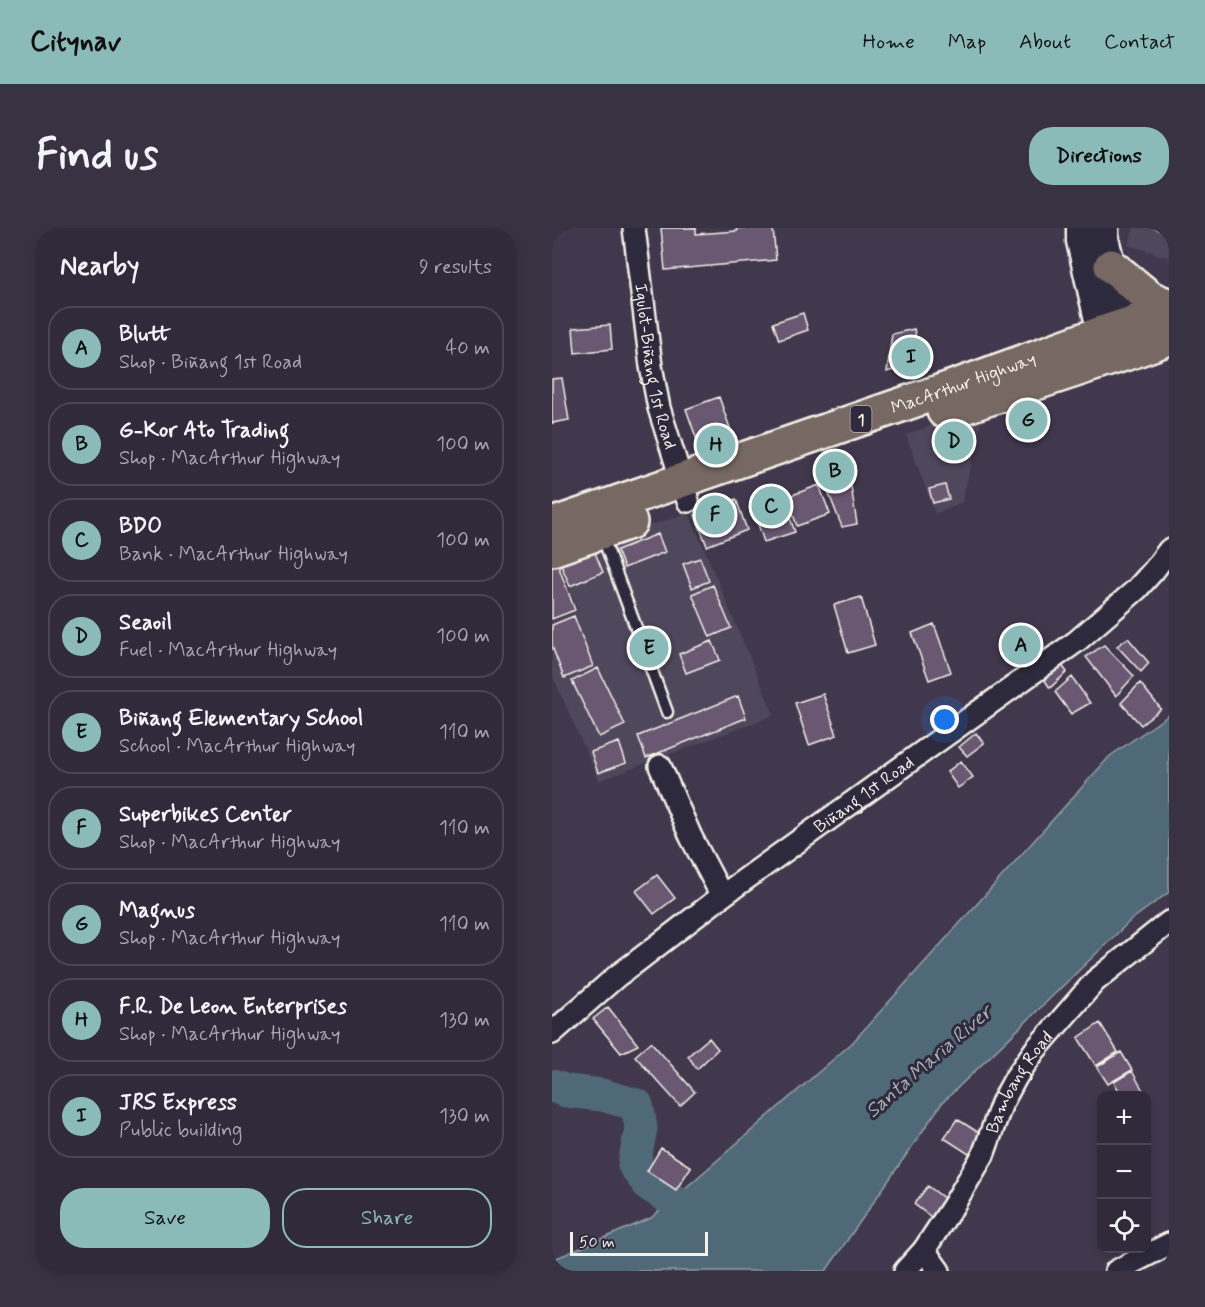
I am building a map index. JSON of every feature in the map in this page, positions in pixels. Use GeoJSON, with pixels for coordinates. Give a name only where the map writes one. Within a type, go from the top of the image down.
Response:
{"type":"FeatureCollection","features":[{"type":"Feature","properties":{"kind":"highway"},"geometry":{"type":"LineString","coordinates":[[1111,266],[1150,298],[1169,306]]}},
{"type":"Feature","properties":{"kind":"highway","name":"MacArthur Highway"},"geometry":{"type":"LineString","coordinates":[[1119,342],[1169,311]]}},
{"type":"Feature","properties":{"kind":"highway","name":"MacArthur Highway"},"geometry":{"type":"LineString","coordinates":[[552,549],[601,532],[685,490],[950,388],[1119,342],[1169,338]]}},
{"type":"Feature","properties":{"kind":"highway","name":"MacArthur Highway"},"geometry":{"type":"LineString","coordinates":[[552,525],[685,490]]}},
{"type":"Feature","properties":{"kind":"main road"},"geometry":{"type":"LineString","coordinates":[[1081,228],[1081,241],[1119,342]]}},
{"type":"Feature","properties":{"kind":"main road"},"geometry":{"type":"LineString","coordinates":[[1104,228],[1104,239],[1111,266],[1119,342]]}},
{"type":"Feature","properties":{"kind":"street","name":"Igulot-Biñang 1st Road"},"geometry":{"type":"LineString","coordinates":[[634,228],[651,366],[659,408],[685,490]]}},
{"type":"Feature","properties":{"kind":"street","name":"Biñang 1st Road"},"geometry":{"type":"LineString","coordinates":[[552,1033],[617,976],[722,896],[1077,641],[1137,589],[1169,550]]}},
{"type":"Feature","properties":{"kind":"street"},"geometry":{"type":"LineString","coordinates":[[660,766],[691,837],[722,896]]}},
{"type":"Feature","properties":{"kind":"street","name":"Bambang Road"},"geometry":{"type":"LineString","coordinates":[[905,1271],[924,1250],[983,1155],[1002,1103],[1016,1077],[1035,1050],[1095,981],[1169,922]]}},
{"type":"Feature","properties":{"kind":"street"},"geometry":{"type":"LineString","coordinates":[[1116,1271],[1169,1244]]}},
{"type":"Feature","properties":{"kind":"street"},"geometry":{"type":"LineString","coordinates":[[924,1250],[939,1271]]}},
{"type":"Feature","properties":{"kind":"lane"},"geometry":{"type":"LineString","coordinates":[[601,532],[668,712]]}},
{"type":"Feature","properties":{"kind":"shaded area"},"geometry":{"type":"Polygon","coordinates":[[[1134,228],[1169,228],[1169,258],[1128,245],[1134,228]]]}},
{"type":"Feature","properties":{"kind":"shaded area"},"geometry":{"type":"Polygon","coordinates":[[[979,407],[981,423],[962,502],[935,514],[906,435],[979,407]]]}},
{"type":"Feature","properties":{"kind":"shaded area"},"geometry":{"type":"Polygon","coordinates":[[[689,513],[774,715],[599,781],[552,674],[552,622],[578,611],[556,555],[689,513]]]}},
{"type":"Feature","properties":{"kind":"water","name":"Santa Maria River"},"geometry":{"type":"Polygon","coordinates":[[[1169,715],[1169,892],[1131,920],[942,1103],[826,1271],[552,1271],[552,1260],[651,1218],[852,1043],[1110,756],[1169,715]]]}},
{"type":"Feature","properties":{"kind":"building"},"geometry":{"type":"Polygon","coordinates":[[[661,228],[696,228],[696,234],[737,231],[736,228],[773,228],[776,260],[665,270],[661,228]]]}},
{"type":"Feature","properties":{"kind":"building"},"geometry":{"type":"Polygon","coordinates":[[[1154,228],[1169,228],[1169,234],[1154,228]]]}},
{"type":"Feature","properties":{"kind":"building"},"geometry":{"type":"Polygon","coordinates":[[[803,313],[808,330],[779,340],[773,323],[803,313]]]}},
{"type":"Feature","properties":{"kind":"building"},"geometry":{"type":"Polygon","coordinates":[[[610,325],[612,349],[575,353],[573,328],[610,325]]]}},
{"type":"Feature","properties":{"kind":"building"},"geometry":{"type":"Polygon","coordinates":[[[914,329],[921,361],[887,372],[892,334],[914,329]]]}},
{"type":"Feature","properties":{"kind":"building"},"geometry":{"type":"Polygon","coordinates":[[[562,378],[569,420],[552,423],[552,379],[562,378]]]}},
{"type":"Feature","properties":{"kind":"building"},"geometry":{"type":"Polygon","coordinates":[[[719,397],[736,445],[703,457],[686,409],[719,397]]]}},
{"type":"Feature","properties":{"kind":"building"},"geometry":{"type":"Polygon","coordinates":[[[964,429],[969,444],[944,452],[939,437],[964,429]]]}},
{"type":"Feature","properties":{"kind":"building"},"geometry":{"type":"Polygon","coordinates":[[[847,461],[857,524],[842,527],[820,471],[847,461]]]}},
{"type":"Feature","properties":{"kind":"building"},"geometry":{"type":"Polygon","coordinates":[[[819,485],[830,514],[797,526],[787,497],[819,485]]]}},
{"type":"Feature","properties":{"kind":"building"},"geometry":{"type":"Polygon","coordinates":[[[945,485],[949,499],[933,503],[929,489],[945,485]]]}},
{"type":"Feature","properties":{"kind":"building"},"geometry":{"type":"Polygon","coordinates":[[[782,495],[795,532],[764,542],[752,506],[782,495]]]}},
{"type":"Feature","properties":{"kind":"building"},"geometry":{"type":"Polygon","coordinates":[[[736,499],[747,530],[707,546],[695,515],[736,499]]]}},
{"type":"Feature","properties":{"kind":"building"},"geometry":{"type":"Polygon","coordinates":[[[658,534],[665,552],[624,568],[617,550],[658,534]]]}},
{"type":"Feature","properties":{"kind":"building"},"geometry":{"type":"Polygon","coordinates":[[[593,548],[603,572],[570,586],[560,562],[593,548]]]}},
{"type":"Feature","properties":{"kind":"building"},"geometry":{"type":"Polygon","coordinates":[[[700,558],[709,581],[692,588],[683,564],[700,558]]]}},
{"type":"Feature","properties":{"kind":"building"},"geometry":{"type":"Polygon","coordinates":[[[558,565],[575,610],[552,619],[552,567],[558,565]]]}},
{"type":"Feature","properties":{"kind":"building"},"geometry":{"type":"Polygon","coordinates":[[[713,585],[731,628],[710,637],[692,594],[713,585]]]}},
{"type":"Feature","properties":{"kind":"building"},"geometry":{"type":"Polygon","coordinates":[[[861,597],[875,645],[848,653],[834,605],[861,597]]]}},
{"type":"Feature","properties":{"kind":"building"},"geometry":{"type":"Polygon","coordinates":[[[574,616],[593,666],[564,678],[552,646],[552,625],[574,616]]]}},
{"type":"Feature","properties":{"kind":"building"},"geometry":{"type":"Polygon","coordinates":[[[934,624],[951,672],[929,680],[912,633],[934,624]]]}},
{"type":"Feature","properties":{"kind":"building"},"geometry":{"type":"Polygon","coordinates":[[[1128,638],[1149,663],[1141,672],[1117,646],[1128,638]]]}},
{"type":"Feature","properties":{"kind":"building"},"geometry":{"type":"Polygon","coordinates":[[[712,641],[720,660],[686,673],[679,654],[712,641]]]}},
{"type":"Feature","properties":{"kind":"building"},"geometry":{"type":"Polygon","coordinates":[[[1104,645],[1134,676],[1116,696],[1086,657],[1104,645]]]}},
{"type":"Feature","properties":{"kind":"building"},"geometry":{"type":"Polygon","coordinates":[[[1060,663],[1067,672],[1050,688],[1042,676],[1060,663]]]}},
{"type":"Feature","properties":{"kind":"building"},"geometry":{"type":"Polygon","coordinates":[[[598,668],[625,725],[599,737],[572,681],[598,668]]]}},
{"type":"Feature","properties":{"kind":"building"},"geometry":{"type":"Polygon","coordinates":[[[1072,677],[1090,703],[1071,714],[1055,692],[1072,677]]]}},
{"type":"Feature","properties":{"kind":"building"},"geometry":{"type":"Polygon","coordinates":[[[1140,683],[1161,709],[1141,725],[1121,703],[1140,683]]]}},
{"type":"Feature","properties":{"kind":"building"},"geometry":{"type":"Polygon","coordinates":[[[823,694],[837,735],[809,745],[795,703],[823,694]]]}},
{"type":"Feature","properties":{"kind":"building"},"geometry":{"type":"Polygon","coordinates":[[[738,696],[746,718],[646,758],[638,736],[738,696]]]}},
{"type":"Feature","properties":{"kind":"building"},"geometry":{"type":"Polygon","coordinates":[[[976,733],[984,743],[967,756],[959,747],[976,733]]]}},
{"type":"Feature","properties":{"kind":"building"},"geometry":{"type":"Polygon","coordinates":[[[619,742],[626,763],[598,773],[591,752],[619,742]]]}},
{"type":"Feature","properties":{"kind":"building"},"geometry":{"type":"Polygon","coordinates":[[[961,761],[973,777],[958,788],[947,772],[961,761]]]}},
{"type":"Feature","properties":{"kind":"building"},"geometry":{"type":"Polygon","coordinates":[[[657,875],[675,898],[654,914],[636,891],[657,875]]]}},
{"type":"Feature","properties":{"kind":"building"},"geometry":{"type":"Polygon","coordinates":[[[608,1007],[638,1045],[621,1053],[593,1019],[608,1007]]]}},
{"type":"Feature","properties":{"kind":"building"},"geometry":{"type":"Polygon","coordinates":[[[1100,1023],[1118,1052],[1096,1066],[1078,1038],[1100,1023]]]}},
{"type":"Feature","properties":{"kind":"building"},"geometry":{"type":"Polygon","coordinates":[[[709,1038],[718,1049],[697,1069],[688,1056],[709,1038]]]}},
{"type":"Feature","properties":{"kind":"building"},"geometry":{"type":"Polygon","coordinates":[[[651,1042],[695,1092],[680,1106],[635,1056],[651,1042]]]}},
{"type":"Feature","properties":{"kind":"building"},"geometry":{"type":"Polygon","coordinates":[[[1121,1052],[1132,1070],[1108,1084],[1097,1067],[1121,1052]]]}},
{"type":"Feature","properties":{"kind":"building"},"geometry":{"type":"Polygon","coordinates":[[[1132,1071],[1143,1091],[1119,1091],[1114,1082],[1132,1071]]]}},
{"type":"Feature","properties":{"kind":"building"},"geometry":{"type":"Polygon","coordinates":[[[957,1119],[984,1136],[972,1156],[944,1138],[957,1119]]]}},
{"type":"Feature","properties":{"kind":"building"},"geometry":{"type":"Polygon","coordinates":[[[661,1148],[691,1167],[676,1190],[647,1171],[661,1148]]]}},
{"type":"Feature","properties":{"kind":"building"},"geometry":{"type":"Polygon","coordinates":[[[928,1186],[949,1202],[935,1220],[914,1204],[928,1186]]]}},
{"type":"Feature","properties":{"kind":"waterway"},"geometry":{"type":"LineString","coordinates":[[552,1086],[567,1091],[602,1095],[637,1105],[641,1128],[634,1165],[649,1185],[709,1223]]}},
{"type":"Feature","properties":{"kind":"place","name":"JRS Express"},"geometry":{"type":"Point","coordinates":[911,357]}},
{"type":"Feature","properties":{"kind":"place","name":"Magnus"},"geometry":{"type":"Point","coordinates":[1028,420]}},
{"type":"Feature","properties":{"kind":"place","name":"Seaoil"},"geometry":{"type":"Point","coordinates":[954,441]}},
{"type":"Feature","properties":{"kind":"place","name":"F.R. De Leon Enterprises"},"geometry":{"type":"Point","coordinates":[716,445]}},
{"type":"Feature","properties":{"kind":"place","name":"G-Kor Ato Trading"},"geometry":{"type":"Point","coordinates":[835,471]}},
{"type":"Feature","properties":{"kind":"place","name":"BDO"},"geometry":{"type":"Point","coordinates":[771,506]}},
{"type":"Feature","properties":{"kind":"place","name":"Superbikes Center"},"geometry":{"type":"Point","coordinates":[715,515]}},
{"type":"Feature","properties":{"kind":"place","name":"Blutt"},"geometry":{"type":"Point","coordinates":[1021,645]}},
{"type":"Feature","properties":{"kind":"place","name":"Biñang Elementary School"},"geometry":{"type":"Point","coordinates":[649,648]}}]}
